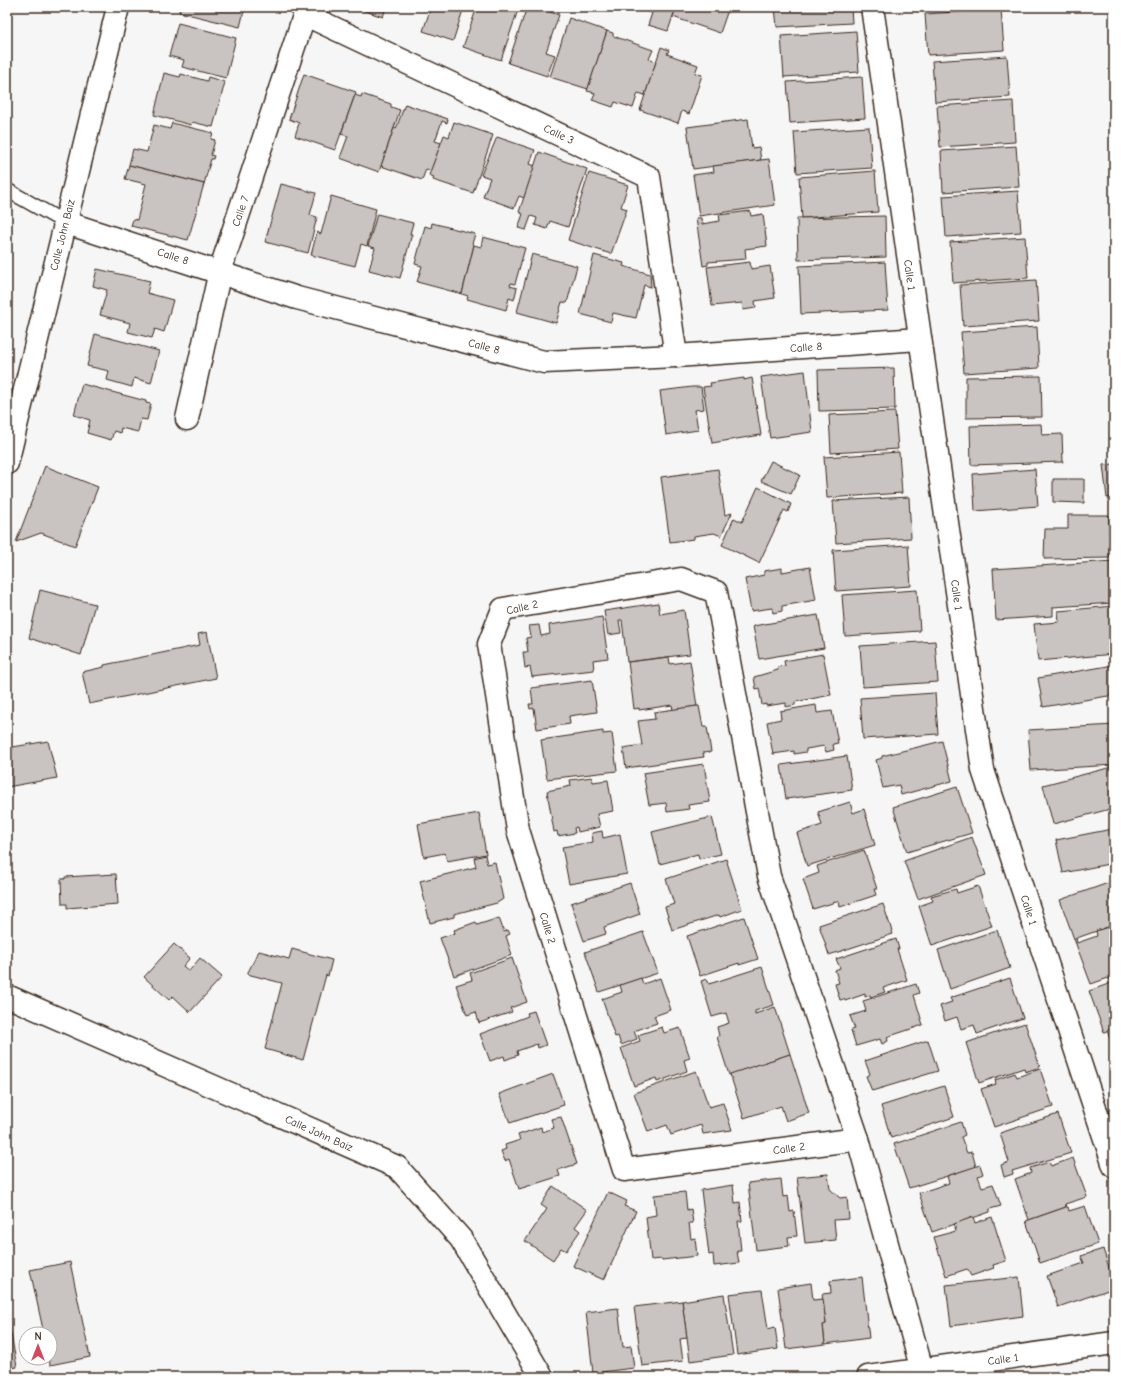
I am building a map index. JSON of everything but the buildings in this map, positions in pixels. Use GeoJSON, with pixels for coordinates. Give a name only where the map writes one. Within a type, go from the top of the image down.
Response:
{"type":"FeatureCollection","features":[{"type":"Feature","properties":{"kind":"street","name":"Calle John Baiz"},"geometry":{"type":"LineString","coordinates":[[7,463],[64,222],[118,7]]}},
{"type":"Feature","properties":{"kind":"street","name":"Calle 1"},"geometry":{"type":"LineString","coordinates":[[872,7],[919,340],[983,770],[1114,1166]]}},
{"type":"Feature","properties":{"kind":"street","name":"Calle 7"},"geometry":{"type":"LineString","coordinates":[[187,419],[220,271],[307,11]]}},
{"type":"Feature","properties":{"kind":"street","name":"Calle 3"},"geometry":{"type":"LineString","coordinates":[[307,11],[649,177],[676,356]]}},
{"type":"Feature","properties":{"kind":"street","name":"Calle 8"},"geometry":{"type":"LineString","coordinates":[[64,222],[220,271],[297,298],[544,362],[676,356],[919,340]]}},
{"type":"Feature","properties":{"kind":"street","name":"Calle 2"},"geometry":{"type":"LineString","coordinates":[[858,1139],[624,1170],[518,830],[489,644],[503,609],[682,578],[716,592],[769,876],[858,1139],[922,1370]]}},
{"type":"Feature","properties":{"kind":"street","name":"Calle John Baiz"},"geometry":{"type":"LineString","coordinates":[[7,996],[397,1166],[461,1239],[542,1377]]}},
{"type":"Feature","properties":{"kind":"street","name":"Calle 1"},"geometry":{"type":"LineString","coordinates":[[868,1377],[1114,1343]]}},
{"type":"Feature","properties":{"kind":"lane"},"geometry":{"type":"LineString","coordinates":[[7,190],[64,222]]}}]}
